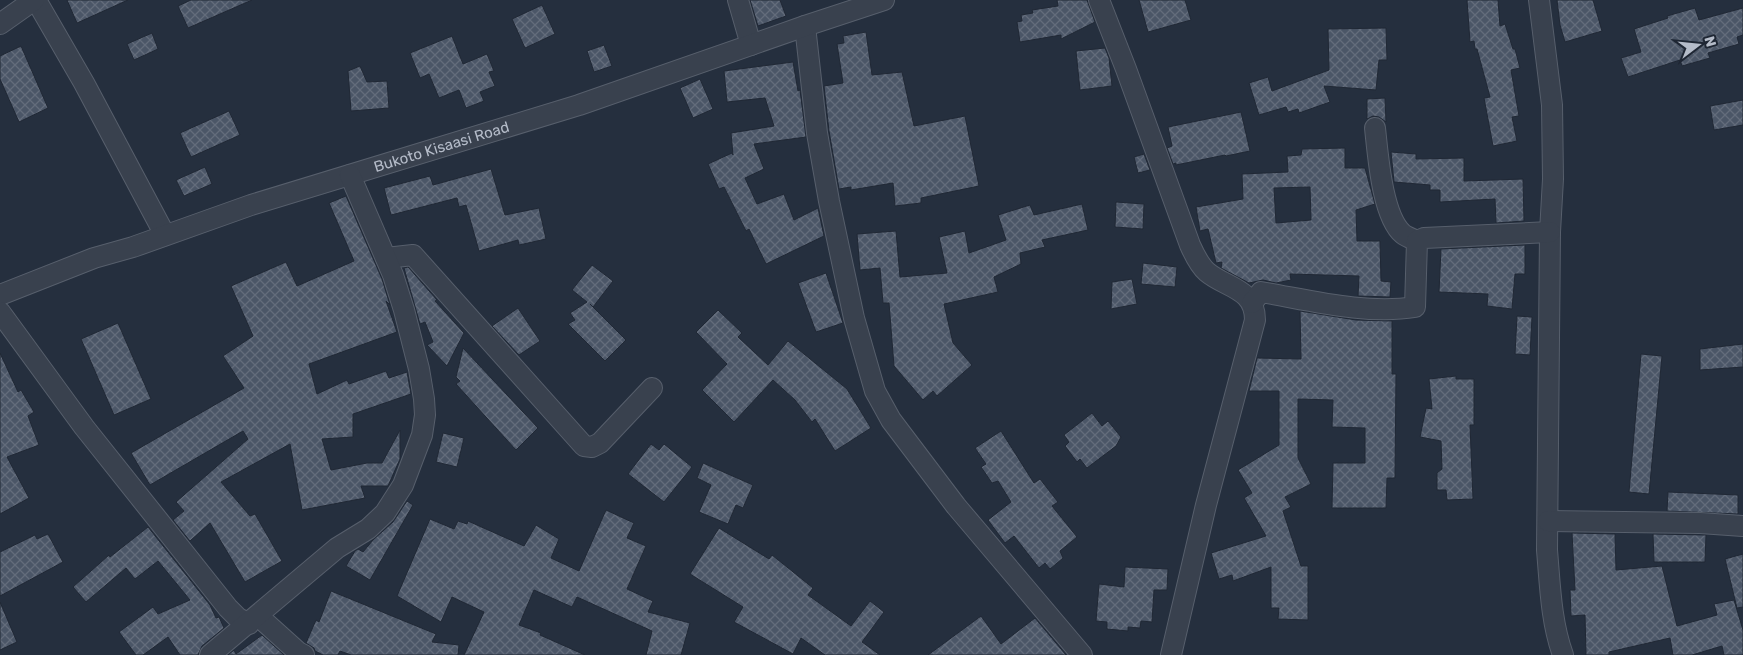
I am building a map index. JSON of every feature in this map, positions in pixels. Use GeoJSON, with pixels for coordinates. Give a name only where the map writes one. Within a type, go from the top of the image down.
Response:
{"type":"FeatureCollection","features":[{"type":"Feature","properties":{"kind":"street"},"geometry":{"type":"LineString","coordinates":[[0,24],[35,0],[84,83],[165,235]]}},
{"type":"Feature","properties":{"kind":"street"},"geometry":{"type":"LineString","coordinates":[[738,0],[751,45]]}},
{"type":"Feature","properties":{"kind":"street","name":"Bukoto Kisaasi Road"},"geometry":{"type":"LineString","coordinates":[[0,295],[86,261],[251,205],[579,105],[884,0]]}},
{"type":"Feature","properties":{"kind":"street"},"geometry":{"type":"LineString","coordinates":[[1099,0],[1198,262],[1207,272],[1243,293],[1252,303],[1255,310],[1255,320],[1206,504],[1171,655]]}},
{"type":"Feature","properties":{"kind":"street"},"geometry":{"type":"LineString","coordinates":[[1539,0],[1552,105],[1553,178],[1550,232],[1547,550],[1551,598],[1558,643],[1563,655]]}},
{"type":"Feature","properties":{"kind":"street"},"geometry":{"type":"LineString","coordinates":[[805,26],[816,133],[854,318],[874,391],[891,420],[956,506],[1082,655]]}},
{"type":"Feature","properties":{"kind":"street"},"geometry":{"type":"LineString","coordinates":[[1375,128],[1381,176],[1389,212],[1402,234],[1417,241],[1424,238],[1550,232]]}},
{"type":"Feature","properties":{"kind":"street"},"geometry":{"type":"LineString","coordinates":[[210,655],[254,620],[330,554],[368,528],[385,513],[403,485],[422,435],[425,415],[424,399],[419,368],[404,310],[386,258],[350,175]]}},
{"type":"Feature","properties":{"kind":"street"},"geometry":{"type":"LineString","coordinates":[[1252,303],[1261,292],[1357,307],[1398,310],[1414,307],[1417,241]]}},
{"type":"Feature","properties":{"kind":"street"},"geometry":{"type":"LineString","coordinates":[[386,258],[413,254],[584,446],[592,447],[600,443],[652,388]]}},
{"type":"Feature","properties":{"kind":"street"},"geometry":{"type":"LineString","coordinates":[[0,312],[84,426],[228,608],[238,618],[254,620],[304,655]]}},
{"type":"Feature","properties":{"kind":"street"},"geometry":{"type":"LineString","coordinates":[[1548,521],[1693,523],[1743,526]]}},
{"type":"Feature","properties":{"kind":"building"},"geometry":{"type":"Polygon","coordinates":[[[67,0],[128,0],[77,23],[67,0]]]}},
{"type":"Feature","properties":{"kind":"building"},"geometry":{"type":"Polygon","coordinates":[[[191,0],[252,0],[188,28],[178,6],[191,0]]]}},
{"type":"Feature","properties":{"kind":"building"},"geometry":{"type":"Polygon","coordinates":[[[750,0],[780,0],[786,16],[758,26],[750,0]]]}},
{"type":"Feature","properties":{"kind":"building"},"geometry":{"type":"Polygon","coordinates":[[[1057,0],[1087,0],[1095,22],[1061,39],[1061,35],[1020,42],[1017,22],[1022,21],[1021,15],[1033,13],[1032,10],[1058,6],[1057,0]]]}},
{"type":"Feature","properties":{"kind":"building"},"geometry":{"type":"Polygon","coordinates":[[[1139,0],[1185,0],[1191,20],[1148,32],[1139,0]]]}},
{"type":"Feature","properties":{"kind":"building"},"geometry":{"type":"Polygon","coordinates":[[[1467,0],[1498,0],[1500,26],[1505,24],[1520,68],[1511,70],[1519,116],[1512,117],[1517,141],[1493,146],[1484,98],[1490,97],[1477,49],[1475,49],[1474,41],[1470,42],[1467,0]]]}},
{"type":"Feature","properties":{"kind":"building"},"geometry":{"type":"Polygon","coordinates":[[[1557,0],[1593,0],[1602,31],[1565,42],[1560,25],[1557,0]]]}},
{"type":"Feature","properties":{"kind":"building"},"geometry":{"type":"Polygon","coordinates":[[[542,5],[555,34],[525,48],[512,19],[542,5]]]}},
{"type":"Feature","properties":{"kind":"building"},"geometry":{"type":"Polygon","coordinates":[[[1695,8],[1699,20],[1743,8],[1743,35],[1737,37],[1739,44],[1708,53],[1710,58],[1682,66],[1680,60],[1628,77],[1621,58],[1641,52],[1634,29],[1668,18],[1667,16],[1695,8]]]}},
{"type":"Feature","properties":{"kind":"building"},"geometry":{"type":"Polygon","coordinates":[[[1386,28],[1387,60],[1379,60],[1376,90],[1324,86],[1330,102],[1299,113],[1298,109],[1288,112],[1286,107],[1259,115],[1249,83],[1268,77],[1272,91],[1329,70],[1328,29],[1386,28]]]}},
{"type":"Feature","properties":{"kind":"building"},"geometry":{"type":"Polygon","coordinates":[[[866,32],[872,75],[902,72],[914,126],[965,116],[979,186],[921,198],[921,203],[895,206],[893,183],[851,190],[851,187],[839,189],[829,131],[824,86],[843,83],[837,44],[844,43],[843,36],[866,32]]]}},
{"type":"Feature","properties":{"kind":"building"},"geometry":{"type":"Polygon","coordinates":[[[152,33],[158,49],[134,60],[127,44],[152,33]]]}},
{"type":"Feature","properties":{"kind":"building"},"geometry":{"type":"Polygon","coordinates":[[[452,36],[463,64],[487,54],[494,71],[489,72],[495,86],[480,92],[484,101],[466,108],[459,90],[439,98],[429,74],[420,78],[410,53],[452,36]]]}},
{"type":"Feature","properties":{"kind":"building"},"geometry":{"type":"Polygon","coordinates":[[[604,45],[612,66],[594,72],[587,51],[604,45]]]}},
{"type":"Feature","properties":{"kind":"building"},"geometry":{"type":"Polygon","coordinates":[[[21,46],[48,108],[19,122],[0,79],[0,56],[21,46]]]}},
{"type":"Feature","properties":{"kind":"building"},"geometry":{"type":"Polygon","coordinates":[[[1105,48],[1109,58],[1112,86],[1080,90],[1076,51],[1105,48]]]}},
{"type":"Feature","properties":{"kind":"building"},"geometry":{"type":"Polygon","coordinates":[[[793,62],[798,91],[800,90],[806,137],[754,144],[764,169],[745,178],[757,204],[784,194],[794,220],[818,208],[824,236],[766,264],[749,229],[746,231],[724,187],[719,189],[708,164],[732,153],[733,155],[731,133],[774,126],[765,98],[727,102],[724,71],[793,62]]]}},
{"type":"Feature","properties":{"kind":"building"},"geometry":{"type":"Polygon","coordinates":[[[360,66],[367,82],[387,81],[389,108],[351,111],[348,71],[360,66]]]}},
{"type":"Feature","properties":{"kind":"building"},"geometry":{"type":"Polygon","coordinates":[[[700,79],[713,109],[693,118],[680,88],[700,79]]]}},
{"type":"Feature","properties":{"kind":"building"},"geometry":{"type":"Polygon","coordinates":[[[1385,98],[1386,122],[1379,117],[1373,116],[1367,119],[1367,99],[1385,98]]]}},
{"type":"Feature","properties":{"kind":"building"},"geometry":{"type":"Polygon","coordinates":[[[1743,100],[1743,125],[1714,130],[1710,106],[1743,100]]]}},
{"type":"Feature","properties":{"kind":"building"},"geometry":{"type":"Polygon","coordinates":[[[229,111],[240,135],[191,157],[180,133],[229,111]]]}},
{"type":"Feature","properties":{"kind":"building"},"geometry":{"type":"Polygon","coordinates":[[[1241,112],[1250,151],[1173,164],[1167,148],[1172,146],[1168,127],[1241,112]]]}},
{"type":"Feature","properties":{"kind":"building"},"geometry":{"type":"Polygon","coordinates":[[[1345,148],[1345,168],[1365,168],[1375,204],[1356,210],[1357,241],[1380,241],[1381,281],[1391,282],[1390,297],[1358,296],[1359,276],[1290,274],[1291,280],[1276,283],[1263,280],[1249,283],[1221,268],[1222,262],[1216,263],[1208,229],[1200,231],[1196,207],[1243,199],[1242,174],[1288,172],[1287,156],[1301,155],[1302,149],[1345,148]],[[1310,187],[1274,188],[1276,223],[1311,220],[1310,187]]]}},
{"type":"Feature","properties":{"kind":"building"},"geometry":{"type":"Polygon","coordinates":[[[1391,152],[1416,154],[1416,159],[1464,158],[1464,181],[1523,179],[1524,221],[1496,223],[1495,199],[1440,202],[1440,190],[1430,190],[1430,185],[1394,182],[1391,152]]]}},
{"type":"Feature","properties":{"kind":"building"},"geometry":{"type":"Polygon","coordinates":[[[1144,154],[1150,170],[1138,173],[1134,157],[1144,154]]]}},
{"type":"Feature","properties":{"kind":"building"},"geometry":{"type":"Polygon","coordinates":[[[205,167],[212,184],[184,196],[176,180],[205,167]]]}},
{"type":"Feature","properties":{"kind":"building"},"geometry":{"type":"Polygon","coordinates":[[[491,169],[505,215],[539,208],[546,239],[519,245],[518,240],[479,251],[466,205],[459,207],[457,198],[391,215],[384,188],[430,176],[433,185],[491,169]]]}},
{"type":"Feature","properties":{"kind":"building"},"geometry":{"type":"Polygon","coordinates":[[[346,196],[382,279],[390,305],[386,301],[397,332],[309,364],[317,394],[347,380],[349,384],[386,371],[389,378],[407,372],[411,394],[353,414],[353,437],[322,439],[331,470],[367,463],[382,463],[400,430],[400,459],[388,486],[361,486],[365,498],[302,510],[290,444],[221,482],[250,516],[255,514],[282,561],[245,582],[210,523],[190,541],[173,520],[184,511],[176,502],[248,439],[243,431],[150,485],[131,453],[244,388],[223,356],[253,336],[231,286],[286,262],[297,286],[354,261],[329,203],[346,196]]]}},
{"type":"Feature","properties":{"kind":"building"},"geometry":{"type":"Polygon","coordinates":[[[1116,202],[1144,204],[1143,229],[1115,227],[1116,202]]]}},
{"type":"Feature","properties":{"kind":"building"},"geometry":{"type":"Polygon","coordinates":[[[1082,204],[1088,230],[1042,240],[1045,247],[1020,253],[1021,264],[994,277],[998,292],[944,304],[953,343],[972,365],[937,396],[933,391],[923,400],[894,366],[889,303],[883,303],[880,268],[860,270],[857,234],[896,231],[900,277],[947,273],[939,237],[965,231],[969,253],[1006,240],[998,215],[1030,205],[1034,215],[1082,204]]]}},
{"type":"Feature","properties":{"kind":"building"},"geometry":{"type":"Polygon","coordinates":[[[1525,245],[1525,274],[1515,274],[1512,309],[1487,306],[1488,294],[1439,292],[1441,249],[1525,245]]]}},
{"type":"Feature","properties":{"kind":"building"},"geometry":{"type":"Polygon","coordinates":[[[1143,263],[1177,267],[1175,287],[1141,284],[1143,263]]]}},
{"type":"Feature","properties":{"kind":"building"},"geometry":{"type":"Polygon","coordinates":[[[592,265],[613,281],[593,307],[626,340],[605,361],[568,324],[575,320],[570,313],[587,302],[572,290],[592,265]]]}},
{"type":"Feature","properties":{"kind":"building"},"geometry":{"type":"Polygon","coordinates":[[[408,267],[464,333],[447,366],[427,345],[433,342],[425,322],[420,324],[404,268],[408,267]]]}},
{"type":"Feature","properties":{"kind":"building"},"geometry":{"type":"Polygon","coordinates":[[[826,273],[843,323],[816,332],[798,283],[826,273]]]}},
{"type":"Feature","properties":{"kind":"building"},"geometry":{"type":"Polygon","coordinates":[[[1132,279],[1137,304],[1111,309],[1112,282],[1132,279]]]}},
{"type":"Feature","properties":{"kind":"building"},"geometry":{"type":"Polygon","coordinates":[[[518,308],[540,341],[519,355],[492,326],[518,308]]]}},
{"type":"Feature","properties":{"kind":"building"},"geometry":{"type":"Polygon","coordinates":[[[718,310],[742,333],[738,337],[768,365],[788,341],[847,389],[871,428],[835,451],[815,419],[812,422],[795,400],[773,380],[734,422],[702,390],[727,364],[696,332],[718,310]]]}},
{"type":"Feature","properties":{"kind":"building"},"geometry":{"type":"Polygon","coordinates":[[[1300,311],[1356,320],[1392,321],[1392,374],[1396,374],[1395,478],[1387,478],[1386,508],[1332,508],[1333,463],[1365,463],[1365,428],[1332,427],[1333,400],[1298,399],[1298,458],[1311,484],[1285,497],[1291,507],[1283,511],[1301,566],[1308,566],[1308,620],[1278,619],[1279,608],[1271,608],[1271,567],[1233,581],[1232,575],[1219,579],[1211,553],[1266,536],[1244,498],[1252,493],[1238,470],[1279,445],[1279,391],[1249,391],[1257,358],[1301,359],[1300,311]]]}},
{"type":"Feature","properties":{"kind":"building"},"geometry":{"type":"Polygon","coordinates":[[[1517,316],[1532,317],[1530,355],[1515,354],[1517,316]]]}},
{"type":"Feature","properties":{"kind":"building"},"geometry":{"type":"Polygon","coordinates":[[[118,323],[151,399],[114,415],[81,339],[118,323]]]}},
{"type":"Feature","properties":{"kind":"building"},"geometry":{"type":"Polygon","coordinates":[[[1743,344],[1743,367],[1700,370],[1700,349],[1743,344]]]}},
{"type":"Feature","properties":{"kind":"building"},"geometry":{"type":"Polygon","coordinates":[[[463,348],[538,428],[516,450],[456,384],[460,381],[456,377],[463,348]]]}},
{"type":"Feature","properties":{"kind":"building"},"geometry":{"type":"Polygon","coordinates":[[[0,353],[18,392],[21,390],[34,412],[28,416],[39,445],[7,457],[29,498],[0,514],[0,353]]]}},
{"type":"Feature","properties":{"kind":"building"},"geometry":{"type":"Polygon","coordinates":[[[1641,354],[1662,356],[1649,494],[1629,492],[1641,354]]]}},
{"type":"Feature","properties":{"kind":"building"},"geometry":{"type":"Polygon","coordinates":[[[1456,376],[1456,379],[1474,379],[1474,425],[1470,425],[1473,499],[1447,500],[1446,490],[1437,490],[1437,473],[1442,469],[1441,441],[1420,437],[1426,408],[1432,409],[1429,379],[1456,376]]]}},
{"type":"Feature","properties":{"kind":"building"},"geometry":{"type":"Polygon","coordinates":[[[1092,413],[1102,426],[1108,421],[1121,437],[1116,446],[1087,468],[1080,459],[1077,462],[1065,446],[1069,442],[1064,435],[1092,413]]]}},
{"type":"Feature","properties":{"kind":"building"},"geometry":{"type":"Polygon","coordinates":[[[1001,431],[1034,483],[1040,479],[1058,502],[1052,506],[1077,537],[1060,551],[1063,558],[1050,569],[1045,563],[1039,568],[1014,536],[1005,543],[988,520],[1011,502],[998,481],[992,483],[981,467],[986,464],[975,448],[1001,431]]]}},
{"type":"Feature","properties":{"kind":"building"},"geometry":{"type":"Polygon","coordinates":[[[443,433],[464,438],[457,467],[436,462],[443,433]]]}},
{"type":"Feature","properties":{"kind":"building"},"geometry":{"type":"Polygon","coordinates":[[[651,444],[659,450],[664,444],[692,467],[664,502],[628,474],[651,444]]]}},
{"type":"Feature","properties":{"kind":"building"},"geometry":{"type":"Polygon","coordinates":[[[703,463],[753,485],[743,508],[736,505],[728,524],[699,512],[711,485],[697,478],[703,463]]]}},
{"type":"Feature","properties":{"kind":"building"},"geometry":{"type":"Polygon","coordinates":[[[1668,492],[1738,495],[1738,514],[1667,511],[1668,492]]]}},
{"type":"Feature","properties":{"kind":"building"},"geometry":{"type":"Polygon","coordinates":[[[407,501],[413,505],[370,580],[346,566],[355,551],[358,549],[363,552],[393,522],[407,501]]]}},
{"type":"Feature","properties":{"kind":"building"},"geometry":{"type":"Polygon","coordinates":[[[606,510],[634,523],[627,538],[646,546],[627,589],[653,601],[648,612],[690,623],[681,655],[646,655],[652,631],[577,597],[572,607],[534,590],[519,625],[541,633],[540,635],[585,655],[464,655],[484,612],[452,597],[441,622],[397,596],[430,519],[454,529],[458,521],[467,524],[468,521],[524,546],[536,525],[559,539],[551,558],[579,571],[606,510]]]}},
{"type":"Feature","properties":{"kind":"building"},"geometry":{"type":"Polygon","coordinates":[[[148,527],[210,605],[216,618],[219,617],[224,628],[202,646],[198,655],[180,655],[168,637],[143,655],[136,655],[119,632],[153,607],[158,614],[190,600],[158,561],[135,579],[126,568],[86,602],[73,587],[109,555],[110,557],[148,527]]]}},
{"type":"Feature","properties":{"kind":"building"},"geometry":{"type":"Polygon","coordinates":[[[719,528],[769,559],[772,555],[813,588],[808,595],[851,626],[870,601],[884,612],[862,642],[880,655],[825,655],[801,638],[793,654],[734,622],[743,607],[690,574],[719,528]]]}},
{"type":"Feature","properties":{"kind":"building"},"geometry":{"type":"Polygon","coordinates":[[[1572,533],[1615,534],[1616,570],[1662,566],[1677,626],[1717,615],[1714,604],[1734,600],[1743,630],[1743,655],[1724,655],[1722,646],[1692,655],[1673,655],[1670,638],[1609,652],[1609,655],[1586,655],[1585,615],[1571,616],[1570,590],[1575,590],[1572,533]]]}},
{"type":"Feature","properties":{"kind":"building"},"geometry":{"type":"Polygon","coordinates":[[[48,534],[63,562],[0,596],[0,552],[35,535],[37,539],[48,534]]]}},
{"type":"Feature","properties":{"kind":"building"},"geometry":{"type":"Polygon","coordinates":[[[1653,534],[1706,535],[1705,562],[1654,562],[1653,534]]]}},
{"type":"Feature","properties":{"kind":"building"},"geometry":{"type":"Polygon","coordinates":[[[1743,554],[1743,607],[1737,608],[1725,559],[1743,554]]]}},
{"type":"Feature","properties":{"kind":"building"},"geometry":{"type":"Polygon","coordinates":[[[1125,567],[1168,569],[1167,590],[1154,590],[1152,622],[1141,621],[1140,628],[1128,627],[1128,631],[1107,629],[1107,622],[1096,621],[1099,584],[1124,587],[1125,567]]]}},
{"type":"Feature","properties":{"kind":"building"},"geometry":{"type":"Polygon","coordinates":[[[331,591],[436,634],[432,642],[459,645],[458,655],[351,655],[340,651],[338,655],[323,655],[315,651],[314,648],[306,643],[316,620],[319,622],[331,591]]]}},
{"type":"Feature","properties":{"kind":"building"},"geometry":{"type":"Polygon","coordinates":[[[0,602],[17,642],[0,650],[0,602]]]}},
{"type":"Feature","properties":{"kind":"building"},"geometry":{"type":"Polygon","coordinates":[[[981,616],[1001,644],[1035,618],[1066,655],[928,655],[981,616]]]}},
{"type":"Feature","properties":{"kind":"building"},"geometry":{"type":"Polygon","coordinates":[[[262,635],[284,655],[228,655],[234,650],[236,654],[262,635]]]}}]}
